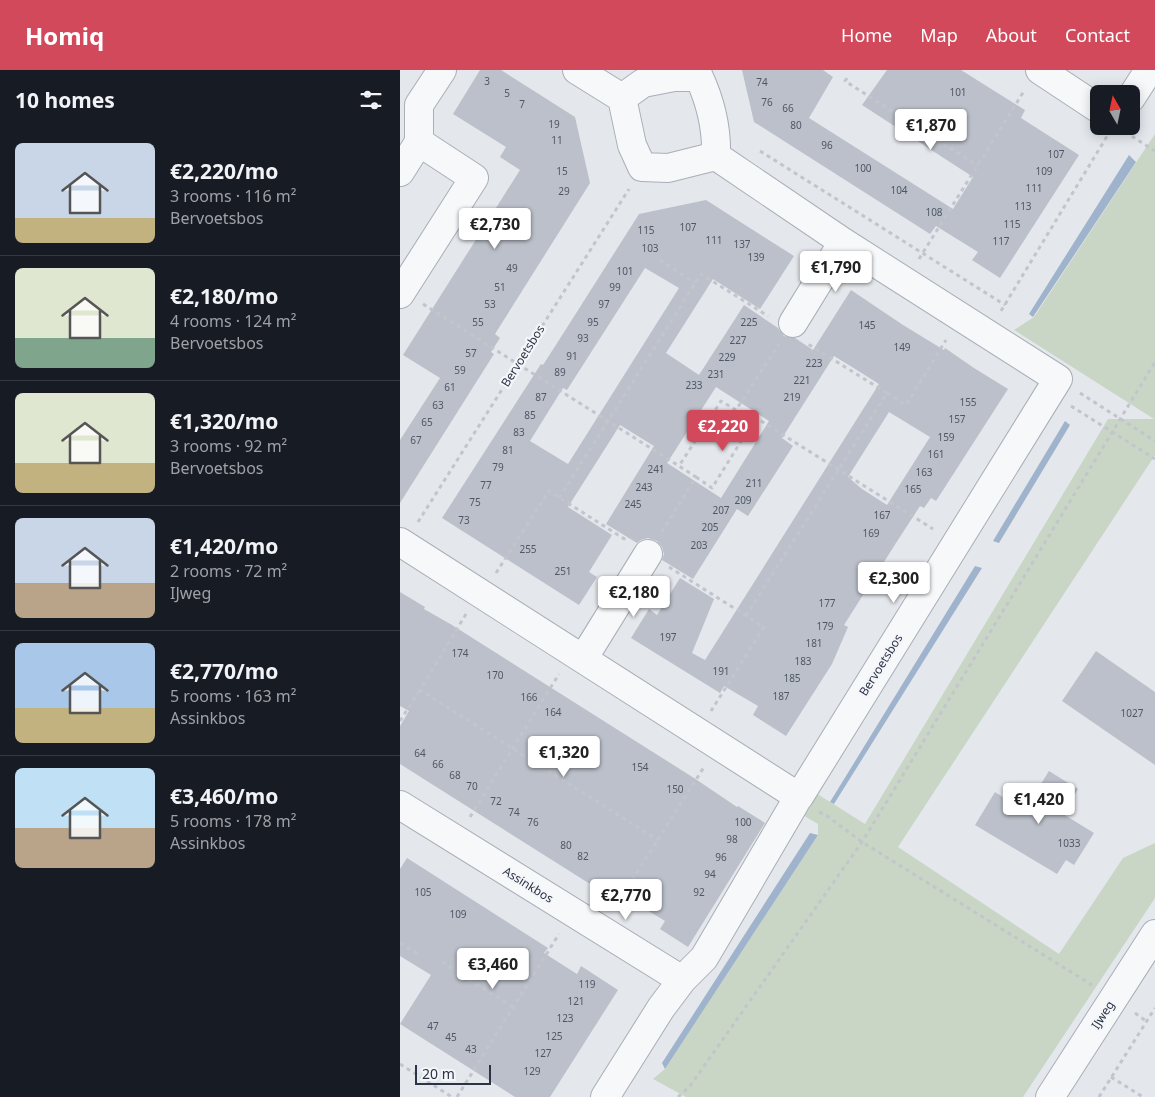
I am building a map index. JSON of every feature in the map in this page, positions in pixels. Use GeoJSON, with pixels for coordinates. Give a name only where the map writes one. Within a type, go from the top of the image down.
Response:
{"type":"FeatureCollection","features":[{"type":"Feature","properties":{"kind":"street"},"geometry":{"type":"LineString","coordinates":[[400,172],[419,142],[419,105],[442,70]]}},
{"type":"Feature","properties":{"kind":"street"},"geometry":{"type":"LineString","coordinates":[[577,70],[622,98],[632,145],[642,167],[668,168],[716,156],[843,242],[987,333],[1054,385]]}},
{"type":"Feature","properties":{"kind":"street"},"geometry":{"type":"LineString","coordinates":[[1139,85],[1149,70]]}},
{"type":"Feature","properties":{"kind":"street"},"geometry":{"type":"LineString","coordinates":[[622,98],[642,83],[674,77],[699,77],[708,96],[717,136],[716,156]]}},
{"type":"Feature","properties":{"kind":"street"},"geometry":{"type":"LineString","coordinates":[[1034,78],[1090,110]]}},
{"type":"Feature","properties":{"kind":"street"},"geometry":{"type":"LineString","coordinates":[[401,293],[474,178],[419,142]]}},
{"type":"Feature","properties":{"kind":"street"},"geometry":{"type":"LineString","coordinates":[[790,328],[843,242]]}},
{"type":"Feature","properties":{"kind":"street","name":"Bervoetsbos"},"geometry":{"type":"LineString","coordinates":[[402,544],[799,797],[1054,385]]}},
{"type":"Feature","properties":{"kind":"street"},"geometry":{"type":"LineString","coordinates":[[578,656],[648,554]]}},
{"type":"Feature","properties":{"kind":"street"},"geometry":{"type":"LineString","coordinates":[[605,1097],[661,1008],[682,980],[704,958],[795,803]]}},
{"type":"Feature","properties":{"kind":"street","name":"Assinkbos"},"geometry":{"type":"LineString","coordinates":[[400,805],[455,841],[682,980]]}},
{"type":"Feature","properties":{"kind":"street","name":"IJweg"},"geometry":{"type":"LineString","coordinates":[[1050,1097],[1155,934]]}},
{"type":"Feature","properties":{"kind":"path"},"geometry":{"type":"LineString","coordinates":[[847,78],[844,81],[978,166]]}},
{"type":"Feature","properties":{"kind":"path"},"geometry":{"type":"LineString","coordinates":[[906,281],[1034,78]]}},
{"type":"Feature","properties":{"kind":"path"},"geometry":{"type":"LineString","coordinates":[[987,333],[1005,305],[1096,135]]}},
{"type":"Feature","properties":{"kind":"path"},"geometry":{"type":"LineString","coordinates":[[1130,135],[1155,151]]}},
{"type":"Feature","properties":{"kind":"path"},"geometry":{"type":"LineString","coordinates":[[757,149],[1005,305]]}},
{"type":"Feature","properties":{"kind":"path","name":"Bervoetsbos"},"geometry":{"type":"LineString","coordinates":[[402,544],[642,167]]}},
{"type":"Feature","properties":{"kind":"path"},"geometry":{"type":"LineString","coordinates":[[660,260],[695,283]]}},
{"type":"Feature","properties":{"kind":"path"},"geometry":{"type":"LineString","coordinates":[[560,498],[701,274],[790,328],[906,405],[961,316]]}},
{"type":"Feature","properties":{"kind":"path"},"geometry":{"type":"LineString","coordinates":[[401,293],[518,363],[712,488],[753,422]]}},
{"type":"Feature","properties":{"kind":"path"},"geometry":{"type":"LineString","coordinates":[[736,410],[790,328]]}},
{"type":"Feature","properties":{"kind":"path"},"geometry":{"type":"LineString","coordinates":[[678,1097],[690,1086],[862,842],[1155,362]]}},
{"type":"Feature","properties":{"kind":"path"},"geometry":{"type":"LineString","coordinates":[[1054,385],[1119,419],[1155,441]]}},
{"type":"Feature","properties":{"kind":"path"},"geometry":{"type":"LineString","coordinates":[[1054,385],[1111,432],[1155,459]]}},
{"type":"Feature","properties":{"kind":"path"},"geometry":{"type":"LineString","coordinates":[[746,616],[887,393]]}},
{"type":"Feature","properties":{"kind":"path"},"geometry":{"type":"LineString","coordinates":[[679,466],[721,401],[753,422],[761,421],[956,543]]}},
{"type":"Feature","properties":{"kind":"path"},"geometry":{"type":"LineString","coordinates":[[648,554],[696,477]]}},
{"type":"Feature","properties":{"kind":"path"},"geometry":{"type":"LineString","coordinates":[[400,721],[481,593],[549,491],[764,627],[658,840],[600,930]]}},
{"type":"Feature","properties":{"kind":"path"},"geometry":{"type":"LineString","coordinates":[[455,841],[512,748],[578,656]]}},
{"type":"Feature","properties":{"kind":"path"},"geometry":{"type":"LineString","coordinates":[[420,690],[658,840]]}},
{"type":"Feature","properties":{"kind":"path"},"geometry":{"type":"LineString","coordinates":[[795,803],[826,815],[862,842],[1114,998]]}},
{"type":"Feature","properties":{"kind":"path"},"geometry":{"type":"LineString","coordinates":[[457,1097],[572,913]]}},
{"type":"Feature","properties":{"kind":"path"},"geometry":{"type":"LineString","coordinates":[[400,943],[418,954]]}},
{"type":"Feature","properties":{"kind":"path"},"geometry":{"type":"LineString","coordinates":[[442,962],[513,1007]]}},
{"type":"Feature","properties":{"kind":"path"},"geometry":{"type":"LineString","coordinates":[[1099,1097],[1155,1008]]}},
{"type":"Feature","properties":{"kind":"path"},"geometry":{"type":"LineString","coordinates":[[400,1064],[452,1097]]}},
{"type":"Feature","properties":{"kind":"path"},"geometry":{"type":"LineString","coordinates":[[1111,1077],[1143,1097]]}},
{"type":"Feature","properties":{"kind":"green space"},"geometry":{"type":"Polygon","coordinates":[[[1155,134],[1155,455],[898,847],[1059,954],[1123,858],[1155,843],[1155,898],[1023,1097],[686,1097],[653,1079],[665,1069],[818,835],[818,824],[796,811],[811,790],[865,824],[1108,419],[1154,419],[1014,330],[1034,317],[1155,134]]]}},
{"type":"Feature","properties":{"kind":"water"},"geometry":{"type":"Polygon","coordinates":[[[1129,155],[1136,162],[1033,317],[1029,314],[1129,155]]]}},
{"type":"Feature","properties":{"kind":"water"},"geometry":{"type":"Polygon","coordinates":[[[1065,421],[1070,425],[999,543],[993,541],[1065,421]]]}},
{"type":"Feature","properties":{"kind":"water"},"geometry":{"type":"Polygon","coordinates":[[[975,566],[982,568],[834,804],[830,802],[975,566]]]}},
{"type":"Feature","properties":{"kind":"water"},"geometry":{"type":"Polygon","coordinates":[[[810,833],[818,835],[665,1069],[662,1063],[810,833]]]}},
{"type":"Feature","properties":{"kind":"building"},"geometry":{"type":"Polygon","coordinates":[[[480,70],[501,70],[575,117],[590,183],[495,334],[500,338],[491,352],[494,354],[400,503],[400,440],[440,378],[403,355],[520,170],[500,157],[506,147],[453,114],[480,70]]]}},
{"type":"Feature","properties":{"kind":"building"},"geometry":{"type":"Polygon","coordinates":[[[742,70],[823,70],[833,77],[809,118],[953,209],[973,177],[862,105],[887,70],[961,70],[1025,110],[1021,118],[1079,155],[1000,278],[972,260],[978,252],[936,226],[930,234],[754,122],[742,70]]]}},
{"type":"Feature","properties":{"kind":"building"},"geometry":{"type":"Polygon","coordinates":[[[706,200],[794,256],[760,309],[713,279],[666,353],[699,375],[744,305],[778,328],[784,336],[795,338],[813,350],[851,290],[903,325],[944,350],[945,348],[1008,389],[936,501],[931,498],[924,508],[920,506],[896,543],[844,625],[848,627],[832,664],[786,736],[753,715],[758,706],[724,686],[720,693],[631,638],[649,609],[657,615],[680,578],[714,599],[692,653],[705,660],[879,384],[834,356],[782,438],[793,446],[748,516],[737,509],[693,579],[662,560],[664,554],[662,547],[657,541],[648,538],[637,543],[606,524],[654,446],[620,425],[568,507],[612,535],[589,572],[597,577],[579,605],[442,518],[541,364],[543,365],[639,214],[706,200]],[[645,268],[567,390],[563,388],[530,441],[568,464],[679,288],[645,268]],[[716,387],[667,463],[721,498],[769,421],[716,387]],[[889,412],[848,477],[862,489],[887,505],[930,437],[889,412]]]}},
{"type":"Feature","properties":{"kind":"building"},"geometry":{"type":"Polygon","coordinates":[[[400,592],[425,607],[424,609],[765,823],[688,947],[660,929],[665,921],[621,894],[617,901],[400,764],[400,726],[409,711],[400,706],[400,592]]]}},
{"type":"Feature","properties":{"kind":"building"},"geometry":{"type":"Polygon","coordinates":[[[1096,651],[1155,692],[1155,765],[1062,701],[1096,651]]]}},
{"type":"Feature","properties":{"kind":"building"},"geometry":{"type":"Polygon","coordinates":[[[1049,771],[1078,789],[1063,814],[1094,833],[1074,865],[1066,860],[1057,874],[975,825],[995,792],[1024,811],[1049,771]]]}},
{"type":"Feature","properties":{"kind":"building"},"geometry":{"type":"Polygon","coordinates":[[[407,858],[548,948],[544,953],[577,974],[581,966],[618,990],[550,1097],[515,1097],[400,1024],[431,975],[400,956],[400,869],[407,858]]]}}]}
